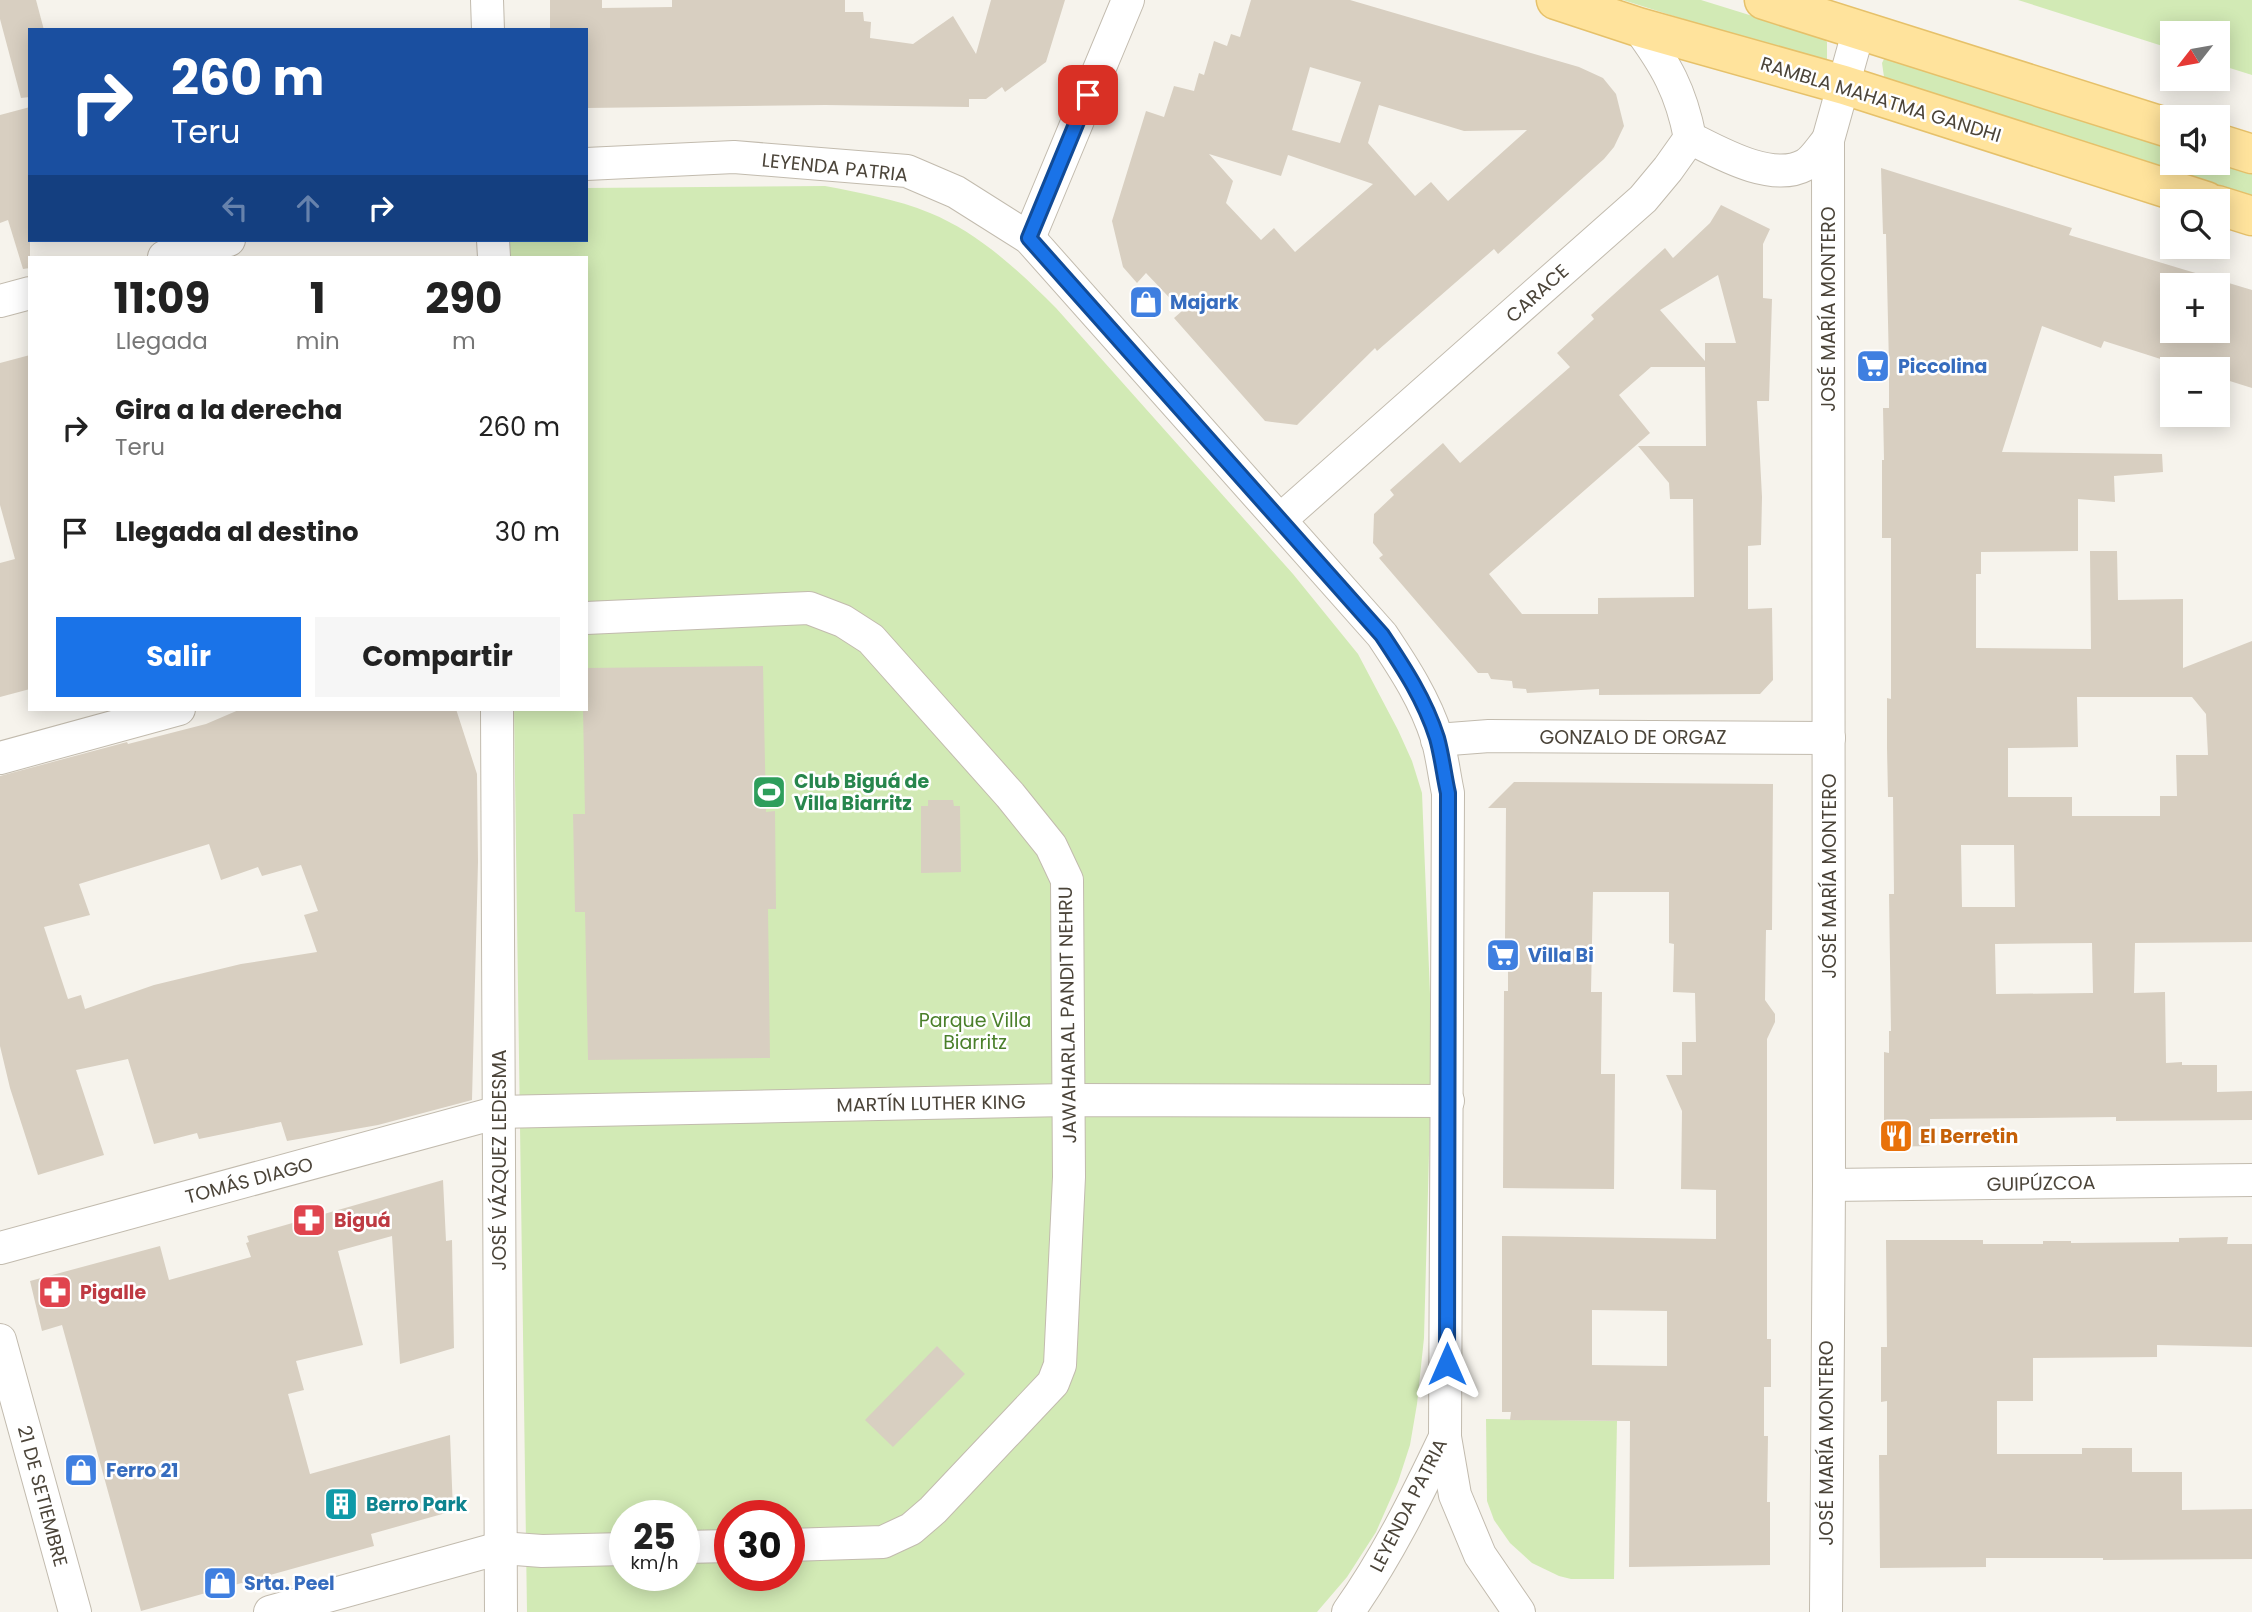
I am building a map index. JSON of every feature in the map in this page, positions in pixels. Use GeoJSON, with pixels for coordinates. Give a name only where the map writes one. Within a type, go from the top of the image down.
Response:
{"type":"FeatureCollection","features":[{"type":"Feature","properties":{"kind":"main road","name":"RAMBLA MAHATMA GANDHI"},"geometry":{"type":"LineString","coordinates":[[1556,0],[1638,27],[1844,85],[2169,189]]}},
{"type":"Feature","properties":{"kind":"main road"},"geometry":{"type":"LineString","coordinates":[[1764,0],[2160,125]]}},
{"type":"Feature","properties":{"kind":"main road"},"geometry":{"type":"LineString","coordinates":[[2230,147],[2252,154]]}},
{"type":"Feature","properties":{"kind":"main road"},"geometry":{"type":"LineString","coordinates":[[2230,209],[2252,216]]}},
{"type":"Feature","properties":{"kind":"street"},"geometry":{"type":"LineString","coordinates":[[487,0],[488,28]]}},
{"type":"Feature","properties":{"kind":"street"},"geometry":{"type":"LineString","coordinates":[[1029,238],[1128,0]]}},
{"type":"Feature","properties":{"kind":"street"},"geometry":{"type":"LineString","coordinates":[[1638,27],[1663,60],[1677,90],[1690,138]]}},
{"type":"Feature","properties":{"kind":"street","name":"JOSÉ MARÍA MONTERO"},"geometry":{"type":"LineString","coordinates":[[1826,1612],[1829,1185],[1828,141],[1859,29]]}},
{"type":"Feature","properties":{"kind":"street","name":"JOSÉ MARÍA MONTERO"},"geometry":{"type":"LineString","coordinates":[[1690,138],[1727,157],[1774,170],[1790,171],[1808,164],[1828,141]]}},
{"type":"Feature","properties":{"kind":"street","name":"CARACE"},"geometry":{"type":"LineString","coordinates":[[1280,520],[1643,199],[1690,138]]}},
{"type":"Feature","properties":{"kind":"street","name":"LEYENDA PATRIA"},"geometry":{"type":"LineString","coordinates":[[588,164],[734,157],[907,170],[956,192],[1029,238],[1382,635],[1410,677],[1426,709],[1437,740],[1448,793],[1445,1437],[1406,1518],[1372,1578],[1348,1612]]}},
{"type":"Feature","properties":{"kind":"street"},"geometry":{"type":"LineString","coordinates":[[168,256],[221,242]]}},
{"type":"Feature","properties":{"kind":"street"},"geometry":{"type":"LineString","coordinates":[[0,301],[28,294]]}},
{"type":"Feature","properties":{"kind":"street","name":"JAWAHARLAL PANDIT NEHRU"},"geometry":{"type":"LineString","coordinates":[[588,618],[808,608],[843,621],[871,639],[1010,795],[1051,846],[1067,880],[1069,1177],[1060,1365],[1054,1383],[933,1510],[911,1529],[883,1542],[805,1544]]}},
{"type":"Feature","properties":{"kind":"street"},"geometry":{"type":"LineString","coordinates":[[0,758],[172,711]]}},
{"type":"Feature","properties":{"kind":"street","name":"JOSÉ VÁZQUEZ LEDESMA"},"geometry":{"type":"LineString","coordinates":[[497,711],[501,1612]]}},
{"type":"Feature","properties":{"kind":"street","name":"GONZALO DE ORGAZ"},"geometry":{"type":"LineString","coordinates":[[1437,740],[1489,736],[1829,738]]}},
{"type":"Feature","properties":{"kind":"street","name":"MARTÍN LUTHER KING"},"geometry":{"type":"LineString","coordinates":[[499,1112],[1068,1100],[1448,1101]]}},
{"type":"Feature","properties":{"kind":"street","name":"TOMÁS DIAGO"},"geometry":{"type":"LineString","coordinates":[[0,1248],[499,1112]]}},
{"type":"Feature","properties":{"kind":"street","name":"GUIPÚZCOA"},"geometry":{"type":"LineString","coordinates":[[1829,1185],[2252,1181]]}},
{"type":"Feature","properties":{"kind":"street","name":"21 DE SETIEMBRE"},"geometry":{"type":"LineString","coordinates":[[0,1340],[75,1612]]}},
{"type":"Feature","properties":{"kind":"street"},"geometry":{"type":"LineString","coordinates":[[1445,1437],[1455,1495],[1480,1556],[1519,1612]]}},
{"type":"Feature","properties":{"kind":"street"},"geometry":{"type":"LineString","coordinates":[[270,1612],[500,1548],[542,1551],[609,1549]]}},
{"type":"Feature","properties":{"kind":"green space"},"geometry":{"type":"Polygon","coordinates":[[[1623,0],[1701,0],[1824,38],[1827,42],[1827,60],[1819,62],[1623,0]]]}},
{"type":"Feature","properties":{"kind":"green space"},"geometry":{"type":"Polygon","coordinates":[[[2018,0],[2252,0],[2252,75],[2230,68],[2230,21],[2160,21],[2160,45],[2018,0]]]}},
{"type":"Feature","properties":{"kind":"green space"},"geometry":{"type":"Polygon","coordinates":[[[1885,57],[2160,142],[2160,168],[1891,84],[1884,77],[1882,63],[1885,57]]]}},
{"type":"Feature","properties":{"kind":"green space"},"geometry":{"type":"Polygon","coordinates":[[[2230,166],[2252,171],[2252,197],[2182,175],[2230,175],[2230,166]]]}},
{"type":"Feature","properties":{"kind":"green space","name":"Parque Villa Biarritz"},"geometry":{"type":"Polygon","coordinates":[[[825,186],[904,204],[948,221],[982,242],[1056,308],[1293,574],[1358,654],[1398,730],[1422,793],[1432,1044],[1424,1338],[1410,1445],[1398,1482],[1376,1532],[1347,1577],[1317,1612],[527,1612],[514,711],[588,711],[588,256],[510,256],[510,242],[588,242],[588,188],[825,186]]]}},
{"type":"Feature","properties":{"kind":"green space"},"geometry":{"type":"Polygon","coordinates":[[[1486,1419],[1617,1421],[1614,1579],[1571,1579],[1559,1576],[1532,1563],[1510,1543],[1494,1520],[1487,1501],[1486,1419]]]}},
{"type":"Feature","properties":{"kind":"building"},"geometry":{"type":"Polygon","coordinates":[[[0,0],[36,0],[43,28],[28,28],[28,97],[21,98],[0,19],[0,0]]]}},
{"type":"Feature","properties":{"kind":"building"},"geometry":{"type":"Polygon","coordinates":[[[550,0],[602,0],[602,8],[672,7],[672,0],[845,0],[845,12],[863,12],[864,21],[871,22],[870,38],[913,44],[953,16],[976,54],[991,0],[1065,0],[1046,62],[1005,92],[1002,87],[986,99],[969,99],[969,107],[825,105],[588,108],[588,28],[550,28],[550,0]]]}},
{"type":"Feature","properties":{"kind":"building"},"geometry":{"type":"Polygon","coordinates":[[[1251,0],[1350,0],[1579,67],[1603,78],[1616,94],[1624,126],[1614,147],[1604,159],[1498,254],[1494,249],[1377,351],[1375,348],[1297,425],[1265,421],[1174,318],[1182,311],[1146,273],[1137,283],[1123,267],[1112,221],[1146,111],[1164,117],[1174,86],[1194,91],[1199,73],[1204,75],[1214,41],[1227,46],[1231,34],[1240,37],[1251,0]],[[1310,67],[1292,130],[1340,143],[1361,82],[1310,67]],[[1379,105],[1368,143],[1415,196],[1431,182],[1448,201],[1527,130],[1464,131],[1379,105]],[[1209,154],[1233,181],[1226,203],[1261,240],[1274,228],[1295,252],[1373,184],[1288,155],[1281,176],[1209,154]]]}},
{"type":"Feature","properties":{"kind":"building"},"geometry":{"type":"Polygon","coordinates":[[[28,108],[28,268],[23,269],[8,220],[0,223],[0,115],[28,108]]]}},
{"type":"Feature","properties":{"kind":"building"},"geometry":{"type":"Polygon","coordinates":[[[1881,168],[2072,228],[2069,235],[2195,273],[2160,273],[2160,343],[2230,343],[2230,283],[2252,290],[2252,388],[2230,381],[2230,357],[2160,359],[2104,341],[2101,348],[2042,326],[2002,452],[2162,454],[2163,472],[2114,476],[2115,502],[2078,499],[2078,551],[1981,552],[1981,574],[1976,574],[1976,648],[2091,649],[2090,551],[2117,551],[2118,600],[2183,599],[2183,668],[2252,641],[2252,942],[2135,943],[2134,993],[2165,992],[2166,1063],[2217,1065],[2217,1092],[2252,1091],[2252,1120],[2116,1121],[2116,1117],[1930,1119],[1930,1146],[1884,1147],[1884,1052],[1889,1053],[1891,1031],[1889,894],[1894,894],[1893,797],[1888,797],[1887,748],[1887,698],[1891,699],[1891,538],[1882,538],[1883,408],[1889,408],[1886,234],[1883,234],[1881,168]],[[2077,697],[2078,747],[2008,748],[2008,797],[2072,797],[2072,816],[2160,816],[2160,796],[2177,796],[2176,755],[2208,755],[2206,714],[2192,697],[2077,697]],[[1961,845],[1962,907],[2015,907],[2014,845],[1961,845]],[[2092,943],[1995,944],[1996,994],[2093,993],[2092,943]]]}},
{"type":"Feature","properties":{"kind":"building"},"geometry":{"type":"Polygon","coordinates":[[[1721,205],[1770,229],[1763,244],[1763,298],[1772,299],[1769,401],[1757,401],[1762,497],[1761,545],[1748,546],[1748,609],[1772,608],[1773,680],[1760,694],[1599,695],[1599,689],[1527,693],[1526,689],[1513,688],[1512,681],[1491,679],[1488,673],[1478,673],[1379,558],[1383,555],[1373,543],[1374,514],[1394,495],[1390,490],[1443,443],[1460,463],[1570,367],[1557,353],[1594,319],[1591,315],[1665,248],[1673,258],[1710,223],[1721,205]],[[1718,275],[1660,310],[1705,361],[1705,343],[1736,343],[1718,275]],[[1651,367],[1619,395],[1650,433],[1489,574],[1522,614],[1598,614],[1598,598],[1694,597],[1693,499],[1670,499],[1669,483],[1638,446],[1706,446],[1705,367],[1651,367]]]}},
{"type":"Feature","properties":{"kind":"building"},"geometry":{"type":"Polygon","coordinates":[[[28,356],[28,690],[0,697],[0,563],[15,559],[0,505],[0,363],[28,356]]]}},
{"type":"Feature","properties":{"kind":"building"},"geometry":{"type":"Polygon","coordinates":[[[763,666],[766,812],[775,811],[776,909],[768,909],[770,1058],[588,1060],[585,912],[575,912],[573,814],[585,814],[583,711],[588,711],[588,668],[763,666]]]}},
{"type":"Feature","properties":{"kind":"building"},"geometry":{"type":"Polygon","coordinates":[[[236,711],[457,711],[477,774],[478,862],[472,1100],[378,1125],[287,1141],[281,1122],[199,1139],[197,1133],[154,1144],[128,1059],[76,1070],[104,1155],[38,1175],[10,1088],[0,1046],[0,776],[127,742],[128,744],[206,724],[236,711]],[[209,844],[79,884],[90,915],[44,927],[68,999],[81,995],[85,1009],[154,985],[241,964],[317,952],[304,915],[318,911],[301,865],[262,876],[258,867],[221,880],[209,844]]]}},
{"type":"Feature","properties":{"kind":"building"},"geometry":{"type":"Polygon","coordinates":[[[1514,782],[1773,784],[1772,930],[1766,930],[1765,1000],[1775,1014],[1775,1022],[1767,1039],[1767,1339],[1771,1339],[1771,1387],[1764,1387],[1764,1436],[1768,1436],[1770,1565],[1629,1567],[1630,1421],[1510,1420],[1511,1412],[1502,1412],[1502,1236],[1716,1239],[1716,1190],[1681,1189],[1682,1111],[1666,1075],[1682,1075],[1682,1042],[1696,1042],[1695,993],[1673,992],[1674,944],[1669,943],[1669,892],[1593,892],[1591,992],[1602,992],[1601,1074],[1615,1074],[1614,1189],[1503,1188],[1504,991],[1508,991],[1508,939],[1505,939],[1506,808],[1488,808],[1514,782]],[[1592,1310],[1592,1365],[1667,1366],[1667,1311],[1592,1310]]]}},
{"type":"Feature","properties":{"kind":"building"},"geometry":{"type":"Polygon","coordinates":[[[928,800],[953,800],[954,806],[960,806],[961,872],[921,873],[921,806],[928,806],[928,800]]]}},
{"type":"Feature","properties":{"kind":"building"},"geometry":{"type":"Polygon","coordinates":[[[443,1180],[446,1241],[452,1240],[454,1348],[400,1364],[392,1236],[338,1251],[363,1345],[296,1361],[304,1390],[288,1394],[310,1474],[450,1435],[453,1511],[371,1534],[374,1546],[141,1611],[62,1325],[42,1331],[30,1281],[160,1246],[169,1280],[251,1257],[246,1243],[249,1242],[247,1236],[443,1180]]]}},
{"type":"Feature","properties":{"kind":"building"},"geometry":{"type":"Polygon","coordinates":[[[2228,1237],[2227,1244],[2252,1244],[2252,1347],[2157,1345],[2157,1357],[2033,1358],[2033,1401],[1997,1401],[1997,1454],[2082,1454],[2082,1448],[2132,1448],[2132,1472],[2182,1472],[2182,1510],[2252,1509],[2252,1559],[1986,1558],[1986,1567],[1880,1568],[1879,1455],[1887,1455],[1887,1401],[1881,1402],[1881,1347],[1887,1347],[1886,1240],[1983,1240],[1983,1244],[2043,1244],[2043,1241],[2179,1242],[2179,1238],[2228,1237]]]}},
{"type":"Feature","properties":{"kind":"building"},"geometry":{"type":"Polygon","coordinates":[[[937,1346],[965,1374],[893,1447],[865,1420],[937,1346]]]}},
{"type":"Feature","properties":{"kind":"place","name":"Majark"},"geometry":{"type":"Point","coordinates":[1146,302]}},
{"type":"Feature","properties":{"kind":"place","name":"Piccolina"},"geometry":{"type":"Point","coordinates":[1873,366]}},
{"type":"Feature","properties":{"kind":"place","name":"Club Biguá de Villa Biarritz"},"geometry":{"type":"Point","coordinates":[769,792]}},
{"type":"Feature","properties":{"kind":"place","name":"Villa Bi"},"geometry":{"type":"Point","coordinates":[1503,955]}},
{"type":"Feature","properties":{"kind":"place","name":"El Berretin"},"geometry":{"type":"Point","coordinates":[1896,1136]}},
{"type":"Feature","properties":{"kind":"place","name":"Biguá"},"geometry":{"type":"Point","coordinates":[309,1220]}},
{"type":"Feature","properties":{"kind":"place","name":"Pigalle"},"geometry":{"type":"Point","coordinates":[55,1292]}},
{"type":"Feature","properties":{"kind":"place","name":"Ferro 21"},"geometry":{"type":"Point","coordinates":[81,1470]}},
{"type":"Feature","properties":{"kind":"place","name":"Berro Park"},"geometry":{"type":"Point","coordinates":[341,1504]}},
{"type":"Feature","properties":{"kind":"place","name":"Srta. Peel"},"geometry":{"type":"Point","coordinates":[220,1583]}},
{"type":"Feature","properties":{"kind":"route"},"geometry":{"type":"LineString","coordinates":[[1088,95],[1029,238],[1382,635],[1410,677],[1426,709],[1437,740],[1448,793],[1447,1364]]}}]}
